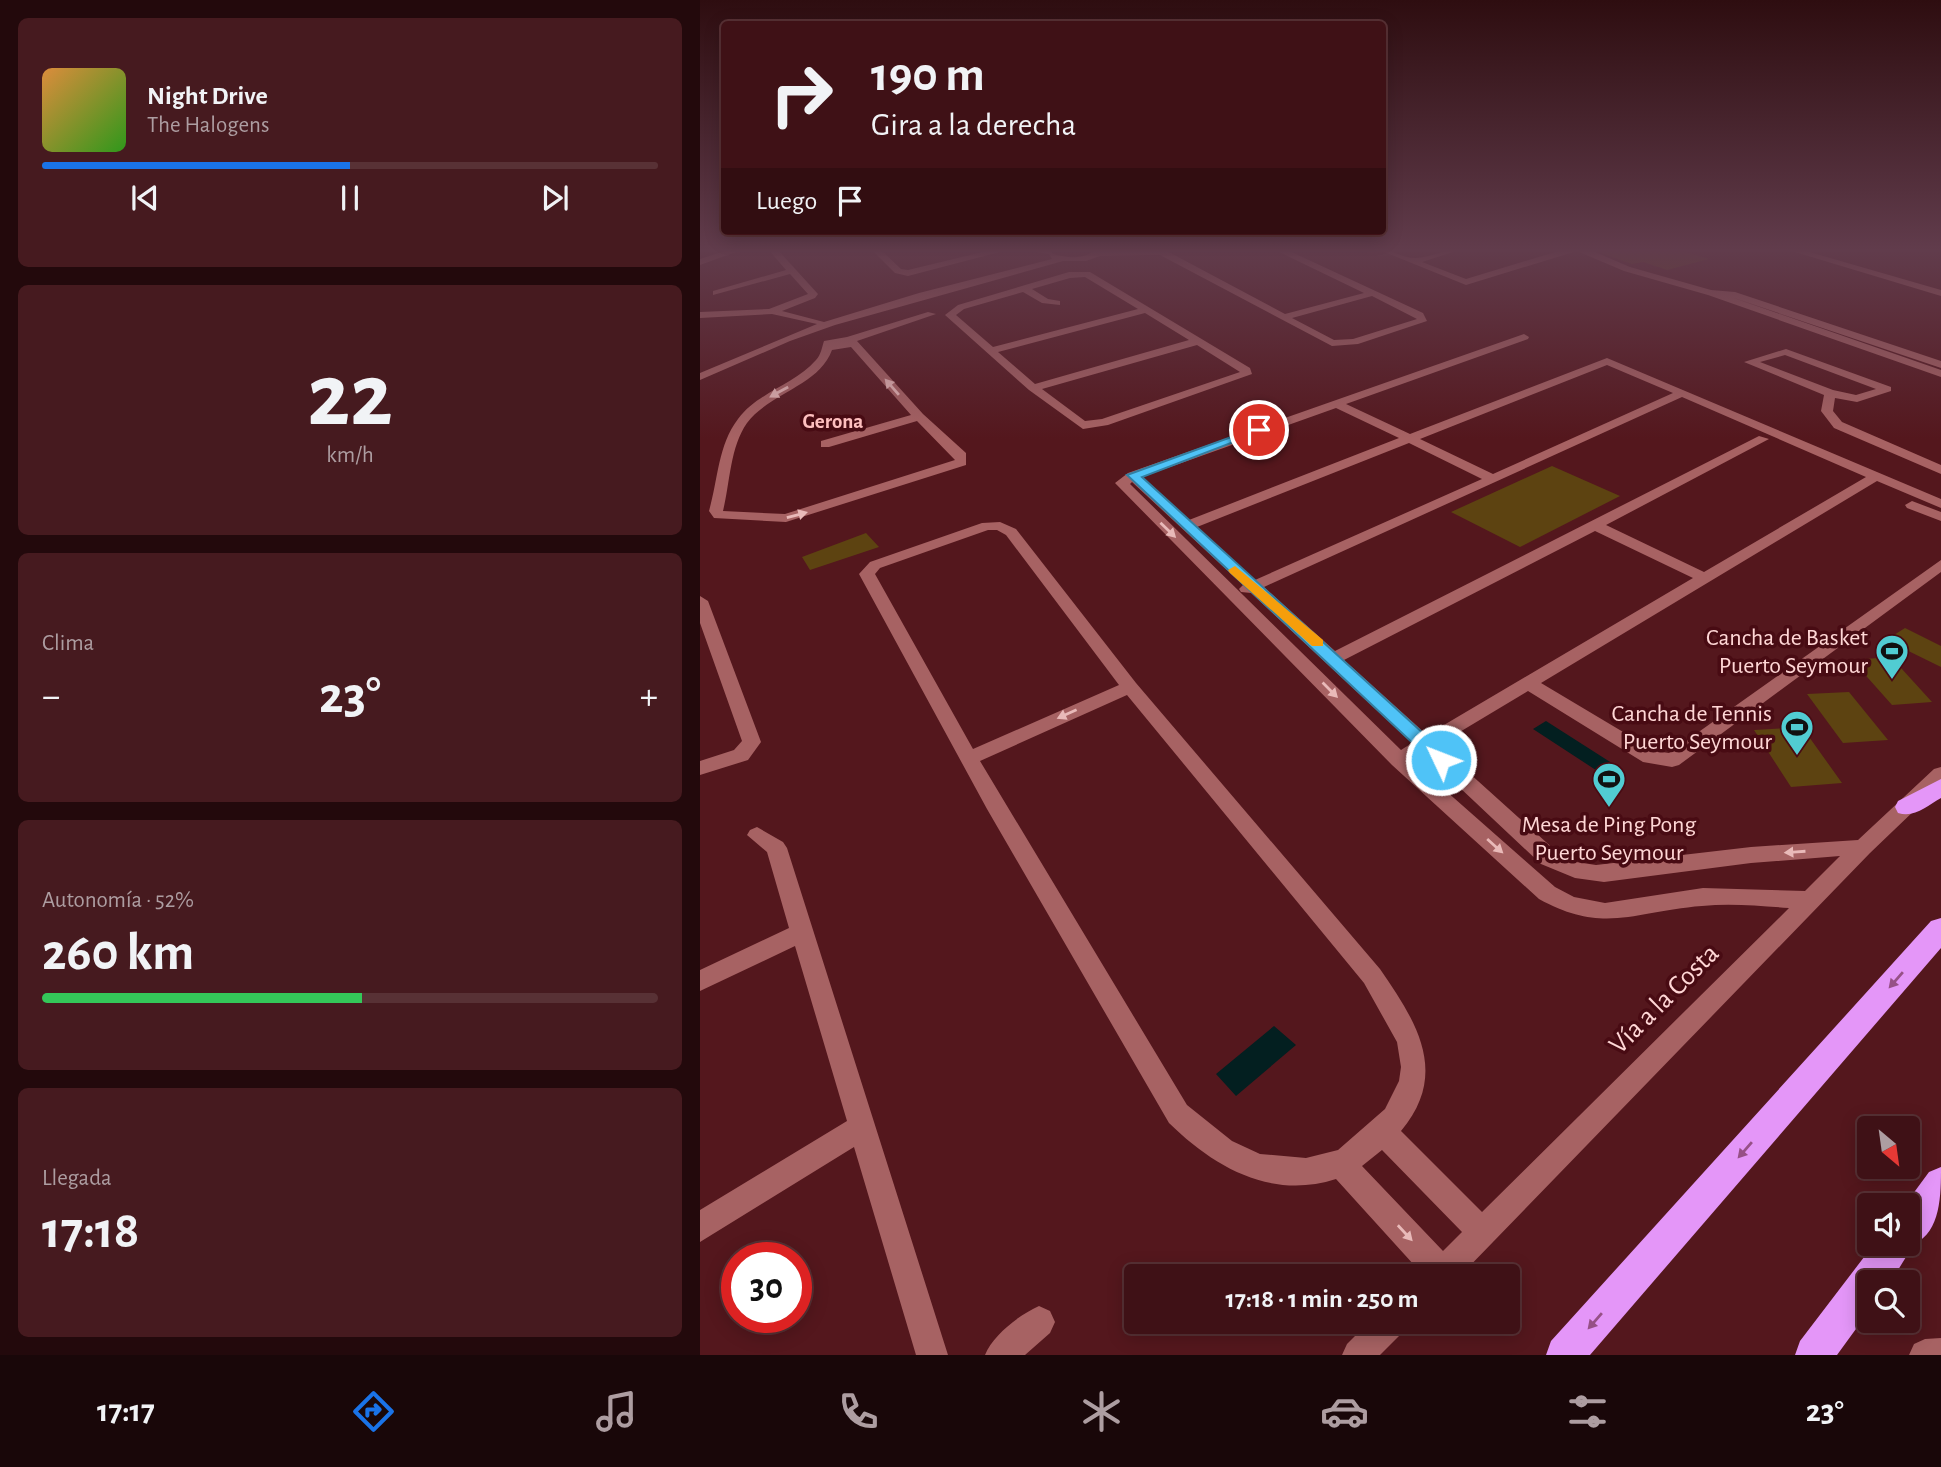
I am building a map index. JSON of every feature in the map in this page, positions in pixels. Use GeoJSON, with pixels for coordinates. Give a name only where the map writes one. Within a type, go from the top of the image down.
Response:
{"type":"FeatureCollection","features":[{"type":"Feature","properties":{"kind":"highway"},"geometry":{"type":"LineString","coordinates":[[1907,807],[1941,787]]}},
{"type":"Feature","properties":{"kind":"highway"},"geometry":{"type":"LineString","coordinates":[[1565,1355],[1941,929]]}},
{"type":"Feature","properties":{"kind":"highway"},"geometry":{"type":"LineString","coordinates":[[1920,1213],[1941,1184]]}},
{"type":"Feature","properties":{"kind":"highway"},"geometry":{"type":"LineString","coordinates":[[1814,1355],[1887,1256]]}},
{"type":"Feature","properties":{"kind":"street"},"geometry":{"type":"LineString","coordinates":[[700,315],[765,312]]}},
{"type":"Feature","properties":{"kind":"street"},"geometry":{"type":"LineString","coordinates":[[771,312],[818,325],[849,340],[919,417],[961,456],[961,462],[786,518],[719,515],[716,511],[723,490],[729,439],[755,407],[809,373],[828,345]]}},
{"type":"Feature","properties":{"kind":"street"},"geometry":{"type":"LineString","coordinates":[[818,312],[833,318]]}},
{"type":"Feature","properties":{"kind":"street"},"geometry":{"type":"LineString","coordinates":[[700,377],[833,318],[854,312]]}},
{"type":"Feature","properties":{"kind":"street"},"geometry":{"type":"LineString","coordinates":[[700,368],[860,312]]}},
{"type":"Feature","properties":{"kind":"street"},"geometry":{"type":"LineString","coordinates":[[952,312],[951,317],[1077,424],[1090,425],[1246,374],[1246,370],[1150,312]]}},
{"type":"Feature","properties":{"kind":"street"},"geometry":{"type":"LineString","coordinates":[[990,351],[1138,312]]}},
{"type":"Feature","properties":{"kind":"street"},"geometry":{"type":"LineString","coordinates":[[1275,312],[1338,344],[1354,342],[1422,321],[1420,315],[1414,312]]}},
{"type":"Feature","properties":{"kind":"street"},"geometry":{"type":"LineString","coordinates":[[1284,317],[1302,312]]}},
{"type":"Feature","properties":{"kind":"street"},"geometry":{"type":"LineString","coordinates":[[1760,312],[1941,374]]}},
{"type":"Feature","properties":{"kind":"street"},"geometry":{"type":"LineString","coordinates":[[1787,312],[1941,365]]}},
{"type":"Feature","properties":{"kind":"street"},"geometry":{"type":"LineString","coordinates":[[801,333],[828,345],[843,347],[849,340],[931,314]]}},
{"type":"Feature","properties":{"kind":"street"},"geometry":{"type":"LineString","coordinates":[[1524,337],[1133,475],[1123,481],[1123,484],[1399,760],[1547,892],[1580,910],[1623,912],[1700,897],[1811,900]]}},
{"type":"Feature","properties":{"kind":"street"},"geometry":{"type":"LineString","coordinates":[[1857,345],[1870,340]]}},
{"type":"Feature","properties":{"kind":"street"},"geometry":{"type":"LineString","coordinates":[[1032,388],[1198,341]]}},
{"type":"Feature","properties":{"kind":"street"},"geometry":{"type":"LineString","coordinates":[[1786,352],[1887,389],[1857,399],[1830,393],[1749,362],[1786,352]]}},
{"type":"Feature","properties":{"kind":"street"},"geometry":{"type":"LineString","coordinates":[[1187,526],[1595,364],[1677,395],[1870,480],[1941,517]]}},
{"type":"Feature","properties":{"kind":"street"},"geometry":{"type":"LineString","coordinates":[[1830,393],[1827,411],[1838,425],[1941,470]]}},
{"type":"Feature","properties":{"kind":"street"},"geometry":{"type":"LineString","coordinates":[[1677,395],[1763,439],[1941,504]]}},
{"type":"Feature","properties":{"kind":"street"},"geometry":{"type":"LineString","coordinates":[[1235,595],[1677,395]]}},
{"type":"Feature","properties":{"kind":"street"},"geometry":{"type":"LineString","coordinates":[[1857,399],[1851,412],[1854,422],[1941,461]]}},
{"type":"Feature","properties":{"kind":"street"},"geometry":{"type":"LineString","coordinates":[[1335,403],[1493,479]]}},
{"type":"Feature","properties":{"kind":"street"},"geometry":{"type":"LineString","coordinates":[[825,444],[919,417]]}},
{"type":"Feature","properties":{"kind":"street"},"geometry":{"type":"LineString","coordinates":[[1335,658],[1763,439]]}},
{"type":"Feature","properties":{"kind":"street"},"geometry":{"type":"LineString","coordinates":[[1133,475],[1335,658],[1425,745],[1549,858],[1581,873],[1642,871],[1751,855],[1863,847]]}},
{"type":"Feature","properties":{"kind":"street"},"geometry":{"type":"LineString","coordinates":[[1399,760],[1870,480]]}},
{"type":"Feature","properties":{"kind":"street"},"geometry":{"type":"LineString","coordinates":[[1594,525],[1703,578]]}},
{"type":"Feature","properties":{"kind":"street"},"geometry":{"type":"LineString","coordinates":[[987,526],[1006,528],[1130,687],[1372,976],[1394,1010],[1412,1051],[1412,1091],[1400,1112],[1383,1132],[1340,1164],[1319,1170],[1273,1171],[1238,1159],[1205,1139],[1178,1114],[969,758],[867,574],[875,565],[987,526]]}},
{"type":"Feature","properties":{"kind":"street"},"geometry":{"type":"LineString","coordinates":[[1528,683],[1650,757],[1672,760],[1941,565]]}},
{"type":"Feature","properties":{"kind":"street"},"geometry":{"type":"LineString","coordinates":[[700,601],[752,742],[741,755],[700,768]]}},
{"type":"Feature","properties":{"kind":"street"},"geometry":{"type":"LineString","coordinates":[[969,758],[1130,687]]}},
{"type":"Feature","properties":{"kind":"street","name":"Vía a la Costa"},"geometry":{"type":"LineString","coordinates":[[1450,1264],[1863,847],[1941,774]]}},
{"type":"Feature","properties":{"kind":"street"},"geometry":{"type":"LineString","coordinates":[[757,835],[776,848],[932,1355]]}},
{"type":"Feature","properties":{"kind":"street"},"geometry":{"type":"LineString","coordinates":[[700,981],[802,932]]}},
{"type":"Feature","properties":{"kind":"street"},"geometry":{"type":"LineString","coordinates":[[700,1227],[862,1127]]}},
{"type":"Feature","properties":{"kind":"street"},"geometry":{"type":"LineString","coordinates":[[1383,1132],[1483,1233]]}},
{"type":"Feature","properties":{"kind":"street"},"geometry":{"type":"LineString","coordinates":[[1340,1164],[1431,1264]]}},
{"type":"Feature","properties":{"kind":"street"},"geometry":{"type":"LineString","coordinates":[[1001,1355],[1040,1322]]}},
{"type":"Feature","properties":{"kind":"street"},"geometry":{"type":"LineString","coordinates":[[1358,1355],[1379,1334]]}},
{"type":"Feature","properties":{"kind":"street"},"geometry":{"type":"LineString","coordinates":[[1925,1355],[1941,1353]]}},
{"type":"Feature","properties":{"kind":"shaded area"},"geometry":{"type":"Polygon","coordinates":[[[1552,466],[1620,496],[1520,547],[1451,512],[1552,466]]]}},
{"type":"Feature","properties":{"kind":"shaded area"},"geometry":{"type":"Polygon","coordinates":[[[866,533],[879,547],[810,570],[802,557],[866,533]]]}},
{"type":"Feature","properties":{"kind":"shaded area"},"geometry":{"type":"Polygon","coordinates":[[[1905,628],[1941,646],[1941,667],[1886,640],[1905,628]]]}},
{"type":"Feature","properties":{"kind":"shaded area","name":"Cancha de Basket Puerto Seymour"},"geometry":{"type":"Polygon","coordinates":[[[1891,657],[1932,702],[1892,705],[1852,660],[1891,657]]]}},
{"type":"Feature","properties":{"kind":"shaded area"},"geometry":{"type":"Polygon","coordinates":[[[1849,692],[1888,740],[1843,743],[1807,694],[1849,692]]]}},
{"type":"Feature","properties":{"kind":"shaded area","name":"Cancha de Tennis Puerto Seymour"},"geometry":{"type":"Polygon","coordinates":[[[1802,727],[1842,783],[1791,787],[1754,730],[1802,727]]]}},
{"type":"Feature","properties":{"kind":"water"},"geometry":{"type":"Polygon","coordinates":[[[1546,721],[1618,767],[1605,776],[1533,729],[1546,721]]]}},
{"type":"Feature","properties":{"kind":"water"},"geometry":{"type":"Polygon","coordinates":[[[1274,1026],[1296,1045],[1236,1096],[1216,1074],[1274,1026]]]}},
{"type":"Feature","properties":{"kind":"slow traffic"},"geometry":{"type":"LineString","coordinates":[[1235,570],[1318,643]]}},
{"type":"Feature","properties":{"kind":"place","name":"Cancha de Basket Puerto Seymour"},"geometry":{"type":"Point","coordinates":[1892,681]}},
{"type":"Feature","properties":{"kind":"place","name":"Cancha de Tennis Puerto Seymour"},"geometry":{"type":"Point","coordinates":[1797,757]}},
{"type":"Feature","properties":{"kind":"place","name":"Mesa de Ping Pong Puerto Seymour"},"geometry":{"type":"Point","coordinates":[1609,809]}},
{"type":"Feature","properties":{"kind":"district","name":"Gerona"},"geometry":{"type":"Point","coordinates":[833,421]}},
{"type":"Feature","properties":{"kind":"route"},"geometry":{"type":"LineString","coordinates":[[1259,430],[1133,475],[1227,564],[1335,658],[1441,760]]}}]}
